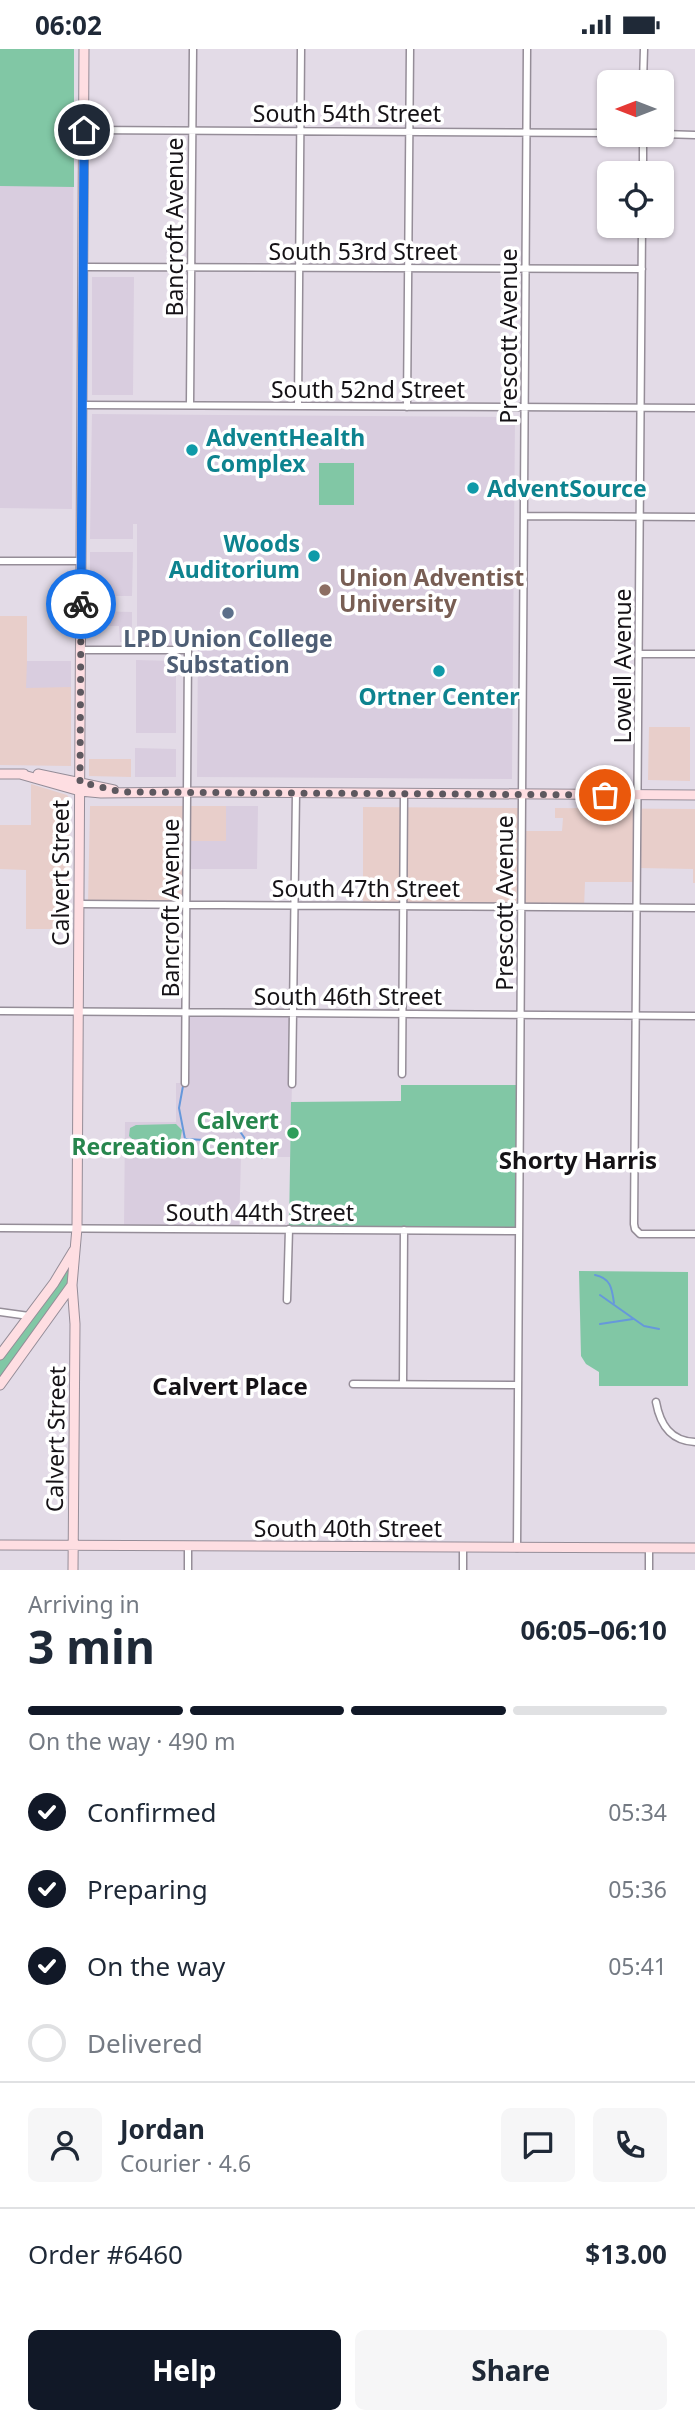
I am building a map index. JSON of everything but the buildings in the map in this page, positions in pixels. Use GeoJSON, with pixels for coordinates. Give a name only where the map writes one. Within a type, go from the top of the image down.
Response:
{"type":"FeatureCollection","features":[{"type":"Feature","properties":{"kind":"main road","name":"Calvert Street"},"geometry":{"type":"LineString","coordinates":[[73,1570],[75,1312],[72,1286],[77,1229],[84,49]]}},
{"type":"Feature","properties":{"kind":"main road"},"geometry":{"type":"LineString","coordinates":[[0,774],[46,775],[80,786],[122,792],[695,795]]}},
{"type":"Feature","properties":{"kind":"main road"},"geometry":{"type":"LineString","coordinates":[[0,1355],[54,1283],[75,1248]]}},
{"type":"Feature","properties":{"kind":"main road"},"geometry":{"type":"LineString","coordinates":[[0,1385],[72,1286]]}},
{"type":"Feature","properties":{"kind":"main road","name":"South 40th Street"},"geometry":{"type":"LineString","coordinates":[[0,1545],[695,1548]]}},
{"type":"Feature","properties":{"kind":"street","name":"Bancroft Avenue"},"geometry":{"type":"LineString","coordinates":[[190,405],[193,49]]}},
{"type":"Feature","properties":{"kind":"street"},"geometry":{"type":"LineString","coordinates":[[298,406],[301,49]]}},
{"type":"Feature","properties":{"kind":"street"},"geometry":{"type":"LineString","coordinates":[[407,407],[410,49]]}},
{"type":"Feature","properties":{"kind":"street","name":"Prescott Avenue"},"geometry":{"type":"LineString","coordinates":[[517,1548],[527,49]]}},
{"type":"Feature","properties":{"kind":"street"},"geometry":{"type":"LineString","coordinates":[[643,70],[644,49]]}},
{"type":"Feature","properties":{"kind":"street","name":"South 54th Street"},"geometry":{"type":"LineString","coordinates":[[84,130],[597,133]]}},
{"type":"Feature","properties":{"kind":"street"},"geometry":{"type":"LineString","coordinates":[[674,134],[695,135]]}},
{"type":"Feature","properties":{"kind":"street","name":"Lowell Avenue"},"geometry":{"type":"LineString","coordinates":[[642,238],[634,1224],[637,1232],[695,1234]]}},
{"type":"Feature","properties":{"kind":"street","name":"South 53rd Street"},"geometry":{"type":"LineString","coordinates":[[83,267],[642,269]]}},
{"type":"Feature","properties":{"kind":"street","name":"South 52nd Street"},"geometry":{"type":"LineString","coordinates":[[83,405],[695,408]]}},
{"type":"Feature","properties":{"kind":"street"},"geometry":{"type":"LineString","coordinates":[[524,516],[695,517]]}},
{"type":"Feature","properties":{"kind":"street"},"geometry":{"type":"LineString","coordinates":[[0,561],[81,561]]}},
{"type":"Feature","properties":{"kind":"street","name":"Bancroft Avenue"},"geometry":{"type":"LineString","coordinates":[[80,650],[188,650],[185,1083]]}},
{"type":"Feature","properties":{"kind":"street"},"geometry":{"type":"LineString","coordinates":[[640,654],[695,654]]}},
{"type":"Feature","properties":{"kind":"street"},"geometry":{"type":"LineString","coordinates":[[292,1084],[296,793]]}},
{"type":"Feature","properties":{"kind":"street"},"geometry":{"type":"LineString","coordinates":[[402,1074],[404,794]]}},
{"type":"Feature","properties":{"kind":"street","name":"South 47th Street"},"geometry":{"type":"LineString","coordinates":[[80,904],[695,908]]}},
{"type":"Feature","properties":{"kind":"street","name":"South 46th Street"},"geometry":{"type":"LineString","coordinates":[[0,1011],[695,1016]]}},
{"type":"Feature","properties":{"kind":"street","name":"South 44th Street"},"geometry":{"type":"LineString","coordinates":[[0,1228],[519,1231]]}},
{"type":"Feature","properties":{"kind":"street"},"geometry":{"type":"LineString","coordinates":[[287,1300],[289,1229]]}},
{"type":"Feature","properties":{"kind":"street"},"geometry":{"type":"LineString","coordinates":[[403,1384],[404,1230]]}},
{"type":"Feature","properties":{"kind":"street"},"geometry":{"type":"LineString","coordinates":[[0,1312],[29,1316]]}},
{"type":"Feature","properties":{"kind":"street"},"geometry":{"type":"LineString","coordinates":[[353,1384],[517,1385]]}},
{"type":"Feature","properties":{"kind":"street"},"geometry":{"type":"LineString","coordinates":[[656,1402],[659,1416],[669,1433],[682,1441],[695,1442]]}},
{"type":"Feature","properties":{"kind":"street"},"geometry":{"type":"LineString","coordinates":[[188,1547],[188,1570]]}},
{"type":"Feature","properties":{"kind":"street"},"geometry":{"type":"LineString","coordinates":[[463,1548],[463,1570]]}},
{"type":"Feature","properties":{"kind":"street"},"geometry":{"type":"LineString","coordinates":[[649,1548],[649,1570]]}},
{"type":"Feature","properties":{"kind":"shaded area"},"geometry":{"type":"Polygon","coordinates":[[[0,49],[74,49],[72,509],[0,508],[0,49]]]}},
{"type":"Feature","properties":{"kind":"shaded area"},"geometry":{"type":"Polygon","coordinates":[[[92,277],[134,277],[133,395],[92,395],[92,277]]]}},
{"type":"Feature","properties":{"kind":"shaded area","name":"Union Adventist University"},"geometry":{"type":"Polygon","coordinates":[[[92,414],[515,417],[512,779],[197,777],[198,641],[177,641],[177,645],[137,645],[137,524],[133,524],[133,539],[90,539],[92,414]]]}},
{"type":"Feature","properties":{"kind":"shaded area"},"geometry":{"type":"Polygon","coordinates":[[[90,552],[133,552],[132,596],[90,596],[90,552]]]}},
{"type":"Feature","properties":{"kind":"shaded area"},"geometry":{"type":"Polygon","coordinates":[[[90,611],[132,612],[132,642],[120,642],[119,626],[90,626],[90,611]]]}},
{"type":"Feature","properties":{"kind":"shaded area"},"geometry":{"type":"Polygon","coordinates":[[[0,616],[27,616],[27,687],[71,687],[71,766],[0,765],[0,616]]]}},
{"type":"Feature","properties":{"kind":"shaded area"},"geometry":{"type":"Polygon","coordinates":[[[136,660],[176,661],[176,733],[136,733],[136,660]]]}},
{"type":"Feature","properties":{"kind":"shaded area"},"geometry":{"type":"Polygon","coordinates":[[[27,661],[71,661],[71,687],[26,688],[27,661]]]}},
{"type":"Feature","properties":{"kind":"shaded area"},"geometry":{"type":"Polygon","coordinates":[[[649,727],[690,727],[690,781],[648,780],[649,727]]]}},
{"type":"Feature","properties":{"kind":"shaded area"},"geometry":{"type":"Polygon","coordinates":[[[135,748],[176,749],[176,777],[135,777],[135,748]]]}},
{"type":"Feature","properties":{"kind":"shaded area"},"geometry":{"type":"Polygon","coordinates":[[[89,759],[131,759],[131,777],[89,776],[89,759]]]}},
{"type":"Feature","properties":{"kind":"shaded area"},"geometry":{"type":"Polygon","coordinates":[[[31,784],[67,795],[70,799],[69,929],[26,929],[26,870],[0,869],[0,825],[31,825],[31,784]]]}},
{"type":"Feature","properties":{"kind":"shaded area"},"geometry":{"type":"Polygon","coordinates":[[[90,806],[226,806],[226,841],[188,841],[188,904],[88,904],[90,806]]]}},
{"type":"Feature","properties":{"kind":"shaded area"},"geometry":{"type":"Polygon","coordinates":[[[226,806],[258,806],[257,869],[188,869],[188,841],[226,841],[226,806]]]}},
{"type":"Feature","properties":{"kind":"shaded area"},"geometry":{"type":"Polygon","coordinates":[[[363,807],[522,808],[522,831],[562,831],[563,818],[555,818],[555,808],[695,809],[695,883],[693,869],[639,868],[638,882],[585,882],[584,907],[363,905],[363,807]]]}},
{"type":"Feature","properties":{"kind":"shaded area"},"geometry":{"type":"Polygon","coordinates":[[[187,1013],[294,1013],[290,1157],[241,1157],[239,1229],[124,1229],[125,1122],[176,1122],[176,1083],[184,1083],[187,1013]]]}},
{"type":"Feature","properties":{"kind":"green space"},"geometry":{"type":"Polygon","coordinates":[[[0,49],[74,49],[74,187],[0,186],[0,49]]]}},
{"type":"Feature","properties":{"kind":"green space"},"geometry":{"type":"Polygon","coordinates":[[[319,463],[354,463],[354,505],[319,505],[319,463]]]}},
{"type":"Feature","properties":{"kind":"green space"},"geometry":{"type":"Polygon","coordinates":[[[401,1085],[520,1085],[519,1231],[289,1229],[291,1102],[401,1101],[401,1085]]]}},
{"type":"Feature","properties":{"kind":"green space"},"geometry":{"type":"Polygon","coordinates":[[[176,1124],[182,1130],[177,1145],[132,1139],[129,1136],[130,1128],[136,1125],[176,1124]]]}},
{"type":"Feature","properties":{"kind":"green space"},"geometry":{"type":"Polygon","coordinates":[[[75,1248],[72,1285],[0,1385],[0,1355],[75,1248]]]}},
{"type":"Feature","properties":{"kind":"green space"},"geometry":{"type":"Polygon","coordinates":[[[579,1271],[688,1272],[688,1386],[599,1386],[599,1372],[586,1364],[581,1356],[579,1271]]]}},
{"type":"Feature","properties":{"kind":"waterway"},"geometry":{"type":"LineString","coordinates":[[183,1086],[179,1108],[185,1139],[244,1142],[262,1158]]}},
{"type":"Feature","properties":{"kind":"waterway"},"geometry":{"type":"LineString","coordinates":[[232,1110],[232,1120],[248,1143]]}},
{"type":"Feature","properties":{"kind":"waterway"},"geometry":{"type":"LineString","coordinates":[[595,1275],[608,1281],[614,1303]]}},
{"type":"Feature","properties":{"kind":"waterway"},"geometry":{"type":"LineString","coordinates":[[600,1295],[644,1326],[659,1329]]}},
{"type":"Feature","properties":{"kind":"waterway"},"geometry":{"type":"LineString","coordinates":[[600,1324],[633,1319]]}},
{"type":"Feature","properties":{"kind":"way so far"},"geometry":{"type":"LineString","coordinates":[[81,604],[80,782],[122,792],[605,795]]}},
{"type":"Feature","properties":{"kind":"place","name":"AdventHealth Complex"},"geometry":{"type":"Point","coordinates":[192,450]}},
{"type":"Feature","properties":{"kind":"place","name":"AdventSource"},"geometry":{"type":"Point","coordinates":[473,488]}},
{"type":"Feature","properties":{"kind":"place","name":"Woods Auditorium"},"geometry":{"type":"Point","coordinates":[314,556]}},
{"type":"Feature","properties":{"kind":"place","name":"Union Adventist University"},"geometry":{"type":"Point","coordinates":[325,590]}},
{"type":"Feature","properties":{"kind":"place","name":"LPD Union College Substation"},"geometry":{"type":"Point","coordinates":[228,613]}},
{"type":"Feature","properties":{"kind":"place","name":"Ortner Center"},"geometry":{"type":"Point","coordinates":[439,671]}},
{"type":"Feature","properties":{"kind":"place","name":"Calvert Recreation Center"},"geometry":{"type":"Point","coordinates":[293,1133]}},
{"type":"Feature","properties":{"kind":"district","name":"Shorty Harris"},"geometry":{"type":"Point","coordinates":[578,1159]}},
{"type":"Feature","properties":{"kind":"district","name":"Calvert Place"},"geometry":{"type":"Point","coordinates":[230,1385]}},
{"type":"Feature","properties":{"kind":"route"},"geometry":{"type":"LineString","coordinates":[[81,604],[84,130]]}}]}
